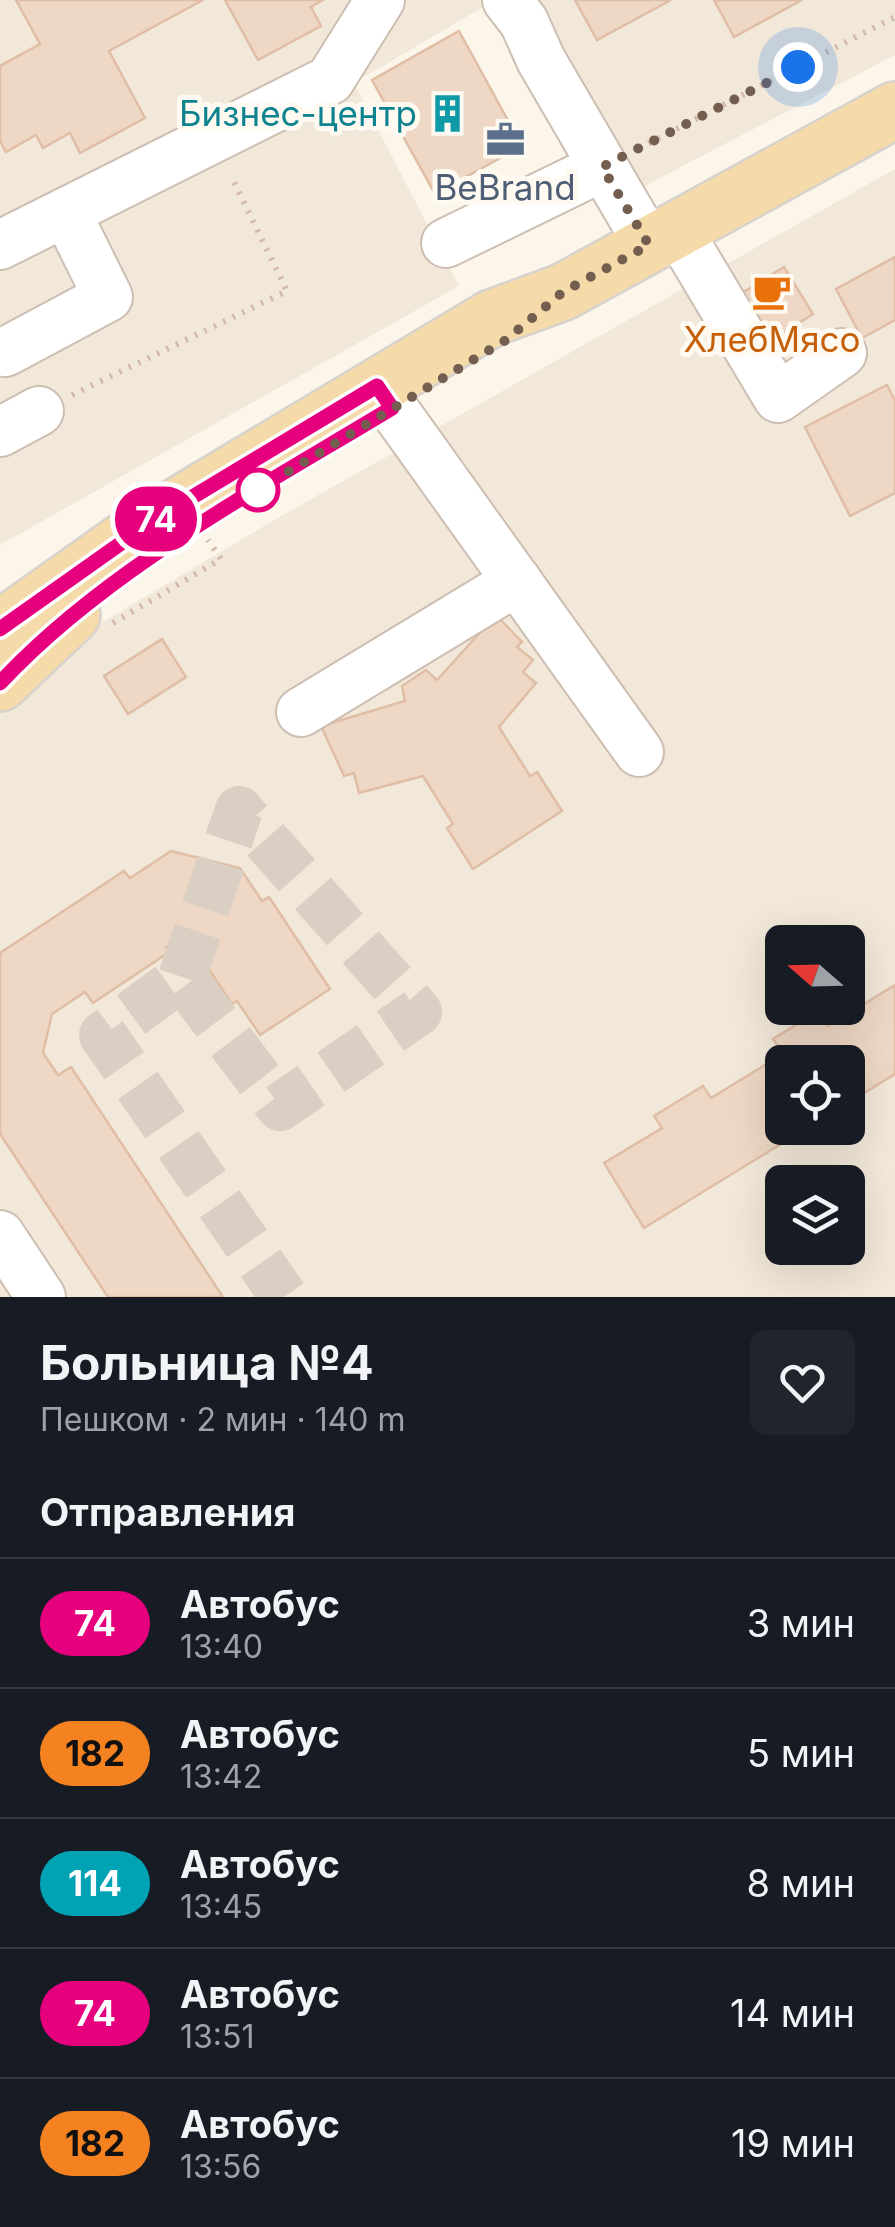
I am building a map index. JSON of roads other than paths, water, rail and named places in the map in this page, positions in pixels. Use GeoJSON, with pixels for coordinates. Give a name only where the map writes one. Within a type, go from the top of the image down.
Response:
{"type":"FeatureCollection","features":[{"type":"Feature","properties":{"kind":"main road"},"geometry":{"type":"LineString","coordinates":[[0,629],[151,522],[385,397],[506,340],[563,292],[895,110]]}},
{"type":"Feature","properties":{"kind":"main road"},"geometry":{"type":"LineString","coordinates":[[0,683],[71,616],[385,397]]}},
{"type":"Feature","properties":{"kind":"lane"},"geometry":{"type":"LineString","coordinates":[[0,245],[330,80],[380,0]]}},
{"type":"Feature","properties":{"kind":"lane"},"geometry":{"type":"LineString","coordinates":[[507,0],[524,22],[602,167],[663,237],[778,398],[842,353]]}},
{"type":"Feature","properties":{"kind":"lane"},"geometry":{"type":"LineString","coordinates":[[446,243],[602,167]]}},
{"type":"Feature","properties":{"kind":"lane"},"geometry":{"type":"LineString","coordinates":[[5,352],[108,296],[66,212]]}},
{"type":"Feature","properties":{"kind":"lane"},"geometry":{"type":"LineString","coordinates":[[385,397],[639,752]]}},
{"type":"Feature","properties":{"kind":"lane"},"geometry":{"type":"LineString","coordinates":[[301,712],[516,582]]}},
{"type":"Feature","properties":{"kind":"lane"},"geometry":{"type":"LineString","coordinates":[[0,1235],[41,1297]]}},
{"type":"Feature","properties":{"kind":"tunnel"},"geometry":{"type":"LineString","coordinates":[[182,977],[239,810],[418,1012],[280,1107],[182,977],[103,1035],[284,1297]]}},
{"type":"Feature","properties":{"kind":"place","name":"Бизнес-центр"},"geometry":{"type":"Point","coordinates":[447,113]}},
{"type":"Feature","properties":{"kind":"place","name":"BeBrand"},"geometry":{"type":"Point","coordinates":[505,140]}},
{"type":"Feature","properties":{"kind":"place","name":"ХлебМясо"},"geometry":{"type":"Point","coordinates":[772,292]}}]}
